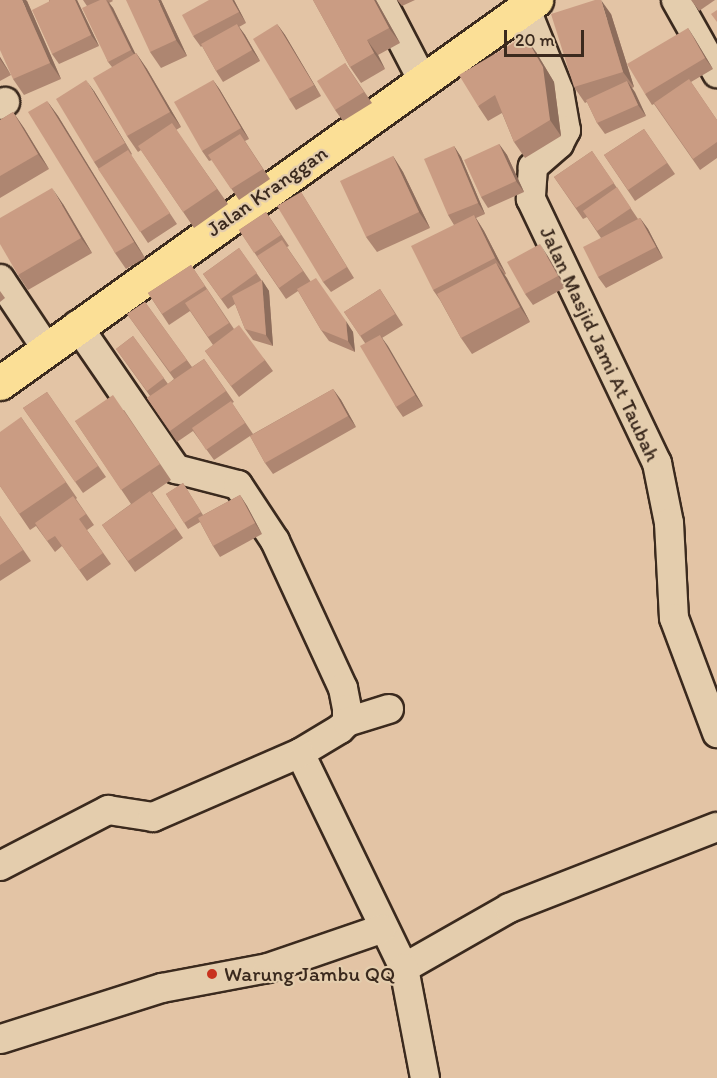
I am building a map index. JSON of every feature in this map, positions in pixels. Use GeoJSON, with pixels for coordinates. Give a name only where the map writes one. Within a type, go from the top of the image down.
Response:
{"type":"FeatureCollection","features":[{"type":"Feature","properties":{"kind":"main road","name":"Jalan Kranggan"},"geometry":{"type":"LineString","coordinates":[[0,383],[77,325],[531,4]]}},
{"type":"Feature","properties":{"kind":"street"},"geometry":{"type":"LineString","coordinates":[[381,0],[423,81]]}},
{"type":"Feature","properties":{"kind":"street"},"geometry":{"type":"LineString","coordinates":[[676,0],[717,73]]}},
{"type":"Feature","properties":{"kind":"street","name":"Jalan Masjid Jami At Taubah"},"geometry":{"type":"LineString","coordinates":[[531,4],[559,91],[566,130],[559,144],[532,167],[531,199],[657,463],[669,523],[674,618],[717,733]]}},
{"type":"Feature","properties":{"kind":"street"},"geometry":{"type":"LineString","coordinates":[[0,279],[46,348]]}},
{"type":"Feature","properties":{"kind":"street"},"geometry":{"type":"LineString","coordinates":[[77,325],[176,469],[238,484],[255,504],[343,688],[347,722]]}},
{"type":"Feature","properties":{"kind":"street"},"geometry":{"type":"LineString","coordinates":[[0,866],[108,810],[153,818],[300,753],[347,722],[389,709]]}},
{"type":"Feature","properties":{"kind":"street"},"geometry":{"type":"LineString","coordinates":[[300,753],[381,929],[404,968],[425,1078]]}},
{"type":"Feature","properties":{"kind":"street"},"geometry":{"type":"LineString","coordinates":[[404,968],[509,908],[717,827]]}},
{"type":"Feature","properties":{"kind":"street"},"geometry":{"type":"LineString","coordinates":[[2,1047],[172,986],[268,969],[381,929]]}},
{"type":"Feature","properties":{"kind":"building"},"geometry":{"type":"Polygon","coordinates":[[[0,0],[22,0],[50,63],[13,79],[0,50],[0,0]]]}},
{"type":"Feature","properties":{"kind":"building"},"geometry":{"type":"Polygon","coordinates":[[[49,0],[75,0],[91,35],[52,54],[32,10],[49,0]]]}},
{"type":"Feature","properties":{"kind":"building"},"geometry":{"type":"Polygon","coordinates":[[[100,0],[106,0],[131,50],[108,62],[82,8],[100,0]]]}},
{"type":"Feature","properties":{"kind":"building"},"geometry":{"type":"Polygon","coordinates":[[[126,0],[158,0],[176,40],[150,52],[126,0]]]}},
{"type":"Feature","properties":{"kind":"building"},"geometry":{"type":"Polygon","coordinates":[[[209,0],[232,0],[239,12],[193,36],[182,15],[209,0]]]}},
{"type":"Feature","properties":{"kind":"building"},"geometry":{"type":"Polygon","coordinates":[[[313,0],[374,0],[389,28],[367,40],[374,53],[350,67],[313,0]]]}},
{"type":"Feature","properties":{"kind":"building"},"geometry":{"type":"Polygon","coordinates":[[[601,0],[623,72],[574,87],[551,14],[601,0]]]}},
{"type":"Feature","properties":{"kind":"building"},"geometry":{"type":"Polygon","coordinates":[[[717,10],[717,22],[711,14],[717,10]]]}},
{"type":"Feature","properties":{"kind":"building"},"geometry":{"type":"Polygon","coordinates":[[[237,24],[252,50],[216,71],[201,44],[237,24]]]}},
{"type":"Feature","properties":{"kind":"building"},"geometry":{"type":"Polygon","coordinates":[[[277,24],[314,85],[289,99],[253,39],[277,24]]]}},
{"type":"Feature","properties":{"kind":"building"},"geometry":{"type":"Polygon","coordinates":[[[688,28],[705,58],[645,94],[627,64],[688,28]]]}},
{"type":"Feature","properties":{"kind":"building"},"geometry":{"type":"Polygon","coordinates":[[[525,36],[543,67],[550,120],[514,142],[495,95],[478,106],[459,75],[525,36]]]}},
{"type":"Feature","properties":{"kind":"building"},"geometry":{"type":"Polygon","coordinates":[[[136,53],[170,112],[127,136],[93,78],[136,53]]]}},
{"type":"Feature","properties":{"kind":"building"},"geometry":{"type":"Polygon","coordinates":[[[345,63],[364,92],[335,110],[317,81],[345,63]]]}},
{"type":"Feature","properties":{"kind":"building"},"geometry":{"type":"Polygon","coordinates":[[[689,79],[717,120],[717,142],[693,159],[654,103],[689,79]]]}},
{"type":"Feature","properties":{"kind":"building"},"geometry":{"type":"Polygon","coordinates":[[[86,80],[125,143],[94,162],[56,99],[86,80]]]}},
{"type":"Feature","properties":{"kind":"building"},"geometry":{"type":"Polygon","coordinates":[[[213,80],[241,128],[202,151],[174,102],[213,80]]]}},
{"type":"Feature","properties":{"kind":"building"},"geometry":{"type":"Polygon","coordinates":[[[627,81],[638,105],[597,123],[586,100],[627,81]]]}},
{"type":"Feature","properties":{"kind":"building"},"geometry":{"type":"Polygon","coordinates":[[[47,101],[134,242],[115,253],[28,112],[47,101]]]}},
{"type":"Feature","properties":{"kind":"building"},"geometry":{"type":"Polygon","coordinates":[[[13,112],[38,154],[0,176],[0,120],[13,112]]]}},
{"type":"Feature","properties":{"kind":"building"},"geometry":{"type":"Polygon","coordinates":[[[172,123],[217,189],[183,212],[138,146],[172,123]]]}},
{"type":"Feature","properties":{"kind":"building"},"geometry":{"type":"Polygon","coordinates":[[[644,129],[667,163],[628,190],[604,155],[644,129]]]}},
{"type":"Feature","properties":{"kind":"building"},"geometry":{"type":"Polygon","coordinates":[[[240,134],[263,169],[231,189],[208,155],[240,134]]]}},
{"type":"Feature","properties":{"kind":"building"},"geometry":{"type":"Polygon","coordinates":[[[499,144],[516,181],[481,197],[464,160],[499,144]]]}},
{"type":"Feature","properties":{"kind":"building"},"geometry":{"type":"Polygon","coordinates":[[[454,146],[478,203],[448,215],[424,159],[454,146]]]}},
{"type":"Feature","properties":{"kind":"building"},"geometry":{"type":"Polygon","coordinates":[[[128,150],[170,213],[140,232],[98,169],[128,150]]]}},
{"type":"Feature","properties":{"kind":"building"},"geometry":{"type":"Polygon","coordinates":[[[592,151],[614,183],[576,208],[554,177],[592,151]]]}},
{"type":"Feature","properties":{"kind":"building"},"geometry":{"type":"Polygon","coordinates":[[[393,156],[419,212],[366,237],[340,181],[393,156]]]}},
{"type":"Feature","properties":{"kind":"building"},"geometry":{"type":"Polygon","coordinates":[[[617,187],[631,208],[597,231],[583,211],[617,187]]]}},
{"type":"Feature","properties":{"kind":"building"},"geometry":{"type":"Polygon","coordinates":[[[52,188],[81,238],[18,275],[0,244],[0,218],[52,188]]]}},
{"type":"Feature","properties":{"kind":"building"},"geometry":{"type":"Polygon","coordinates":[[[301,192],[347,267],[323,282],[277,206],[301,192]]]}},
{"type":"Feature","properties":{"kind":"building"},"geometry":{"type":"Polygon","coordinates":[[[266,212],[281,235],[254,253],[239,230],[266,212]]]}},
{"type":"Feature","properties":{"kind":"building"},"geometry":{"type":"Polygon","coordinates":[[[474,215],[495,258],[433,290],[411,246],[474,215]]]}},
{"type":"Feature","properties":{"kind":"building"},"geometry":{"type":"Polygon","coordinates":[[[640,218],[656,247],[598,277],[583,247],[640,218]]]}},
{"type":"Feature","properties":{"kind":"building"},"geometry":{"type":"Polygon","coordinates":[[[282,240],[303,271],[279,288],[257,256],[282,240]]]}},
{"type":"Feature","properties":{"kind":"building"},"geometry":{"type":"Polygon","coordinates":[[[540,244],[558,276],[525,294],[507,262],[540,244]]]}},
{"type":"Feature","properties":{"kind":"building"},"geometry":{"type":"Polygon","coordinates":[[[239,248],[257,273],[221,299],[203,274],[239,248]]]}},
{"type":"Feature","properties":{"kind":"building"},"geometry":{"type":"Polygon","coordinates":[[[496,263],[520,307],[461,338],[437,294],[496,263]]]}},
{"type":"Feature","properties":{"kind":"building"},"geometry":{"type":"Polygon","coordinates":[[[191,265],[205,286],[162,314],[148,293],[191,265]]]}},
{"type":"Feature","properties":{"kind":"building"},"geometry":{"type":"Polygon","coordinates":[[[316,278],[346,321],[348,341],[321,330],[297,289],[316,278]]]}},
{"type":"Feature","properties":{"kind":"building"},"geometry":{"type":"Polygon","coordinates":[[[262,280],[266,335],[245,329],[232,296],[262,280]]]}},
{"type":"Feature","properties":{"kind":"building"},"geometry":{"type":"Polygon","coordinates":[[[207,289],[229,323],[208,337],[185,303],[207,289]]]}},
{"type":"Feature","properties":{"kind":"building"},"geometry":{"type":"Polygon","coordinates":[[[380,289],[395,314],[360,336],[344,312],[380,289]]]}},
{"type":"Feature","properties":{"kind":"building"},"geometry":{"type":"Polygon","coordinates":[[[145,302],[187,360],[170,372],[127,314],[145,302]]]}},
{"type":"Feature","properties":{"kind":"building"},"geometry":{"type":"Polygon","coordinates":[[[239,325],[265,360],[231,386],[205,351],[239,325]]]}},
{"type":"Feature","properties":{"kind":"building"},"geometry":{"type":"Polygon","coordinates":[[[380,335],[415,395],[396,407],[360,346],[380,335]]]}},
{"type":"Feature","properties":{"kind":"building"},"geometry":{"type":"Polygon","coordinates":[[[133,336],[164,378],[147,391],[116,349],[133,336]]]}},
{"type":"Feature","properties":{"kind":"building"},"geometry":{"type":"Polygon","coordinates":[[[204,359],[226,391],[170,431],[147,398],[204,359]]]}},
{"type":"Feature","properties":{"kind":"building"},"geometry":{"type":"Polygon","coordinates":[[[333,389],[348,416],[265,463],[250,436],[333,389]]]}},
{"type":"Feature","properties":{"kind":"building"},"geometry":{"type":"Polygon","coordinates":[[[47,392],[98,466],[75,482],[23,408],[47,392]]]}},
{"type":"Feature","properties":{"kind":"building"},"geometry":{"type":"Polygon","coordinates":[[[113,395],[160,464],[121,490],[75,421],[113,395]]]}},
{"type":"Feature","properties":{"kind":"building"},"geometry":{"type":"Polygon","coordinates":[[[231,401],[245,423],[206,450],[192,428],[231,401]]]}},
{"type":"Feature","properties":{"kind":"building"},"geometry":{"type":"Polygon","coordinates":[[[21,417],[66,482],[19,514],[0,486],[0,432],[21,417]]]}},
{"type":"Feature","properties":{"kind":"building"},"geometry":{"type":"Polygon","coordinates":[[[183,483],[201,512],[184,523],[166,494],[183,483]]]}},
{"type":"Feature","properties":{"kind":"building"},"geometry":{"type":"Polygon","coordinates":[[[150,491],[176,528],[128,561],[102,525],[150,491]]]}},
{"type":"Feature","properties":{"kind":"building"},"geometry":{"type":"Polygon","coordinates":[[[240,495],[255,523],[213,546],[198,518],[240,495]]]}},
{"type":"Feature","properties":{"kind":"building"},"geometry":{"type":"Polygon","coordinates":[[[73,496],[86,514],[79,519],[103,553],[79,570],[55,536],[47,541],[35,523],[73,496]]]}},
{"type":"Feature","properties":{"kind":"building"},"geometry":{"type":"Polygon","coordinates":[[[0,516],[23,550],[0,565],[0,516]]]}},
{"type":"Feature","properties":{"kind":"place","name":"Warung Jambu QQ"},"geometry":{"type":"Point","coordinates":[212,974]}}]}
